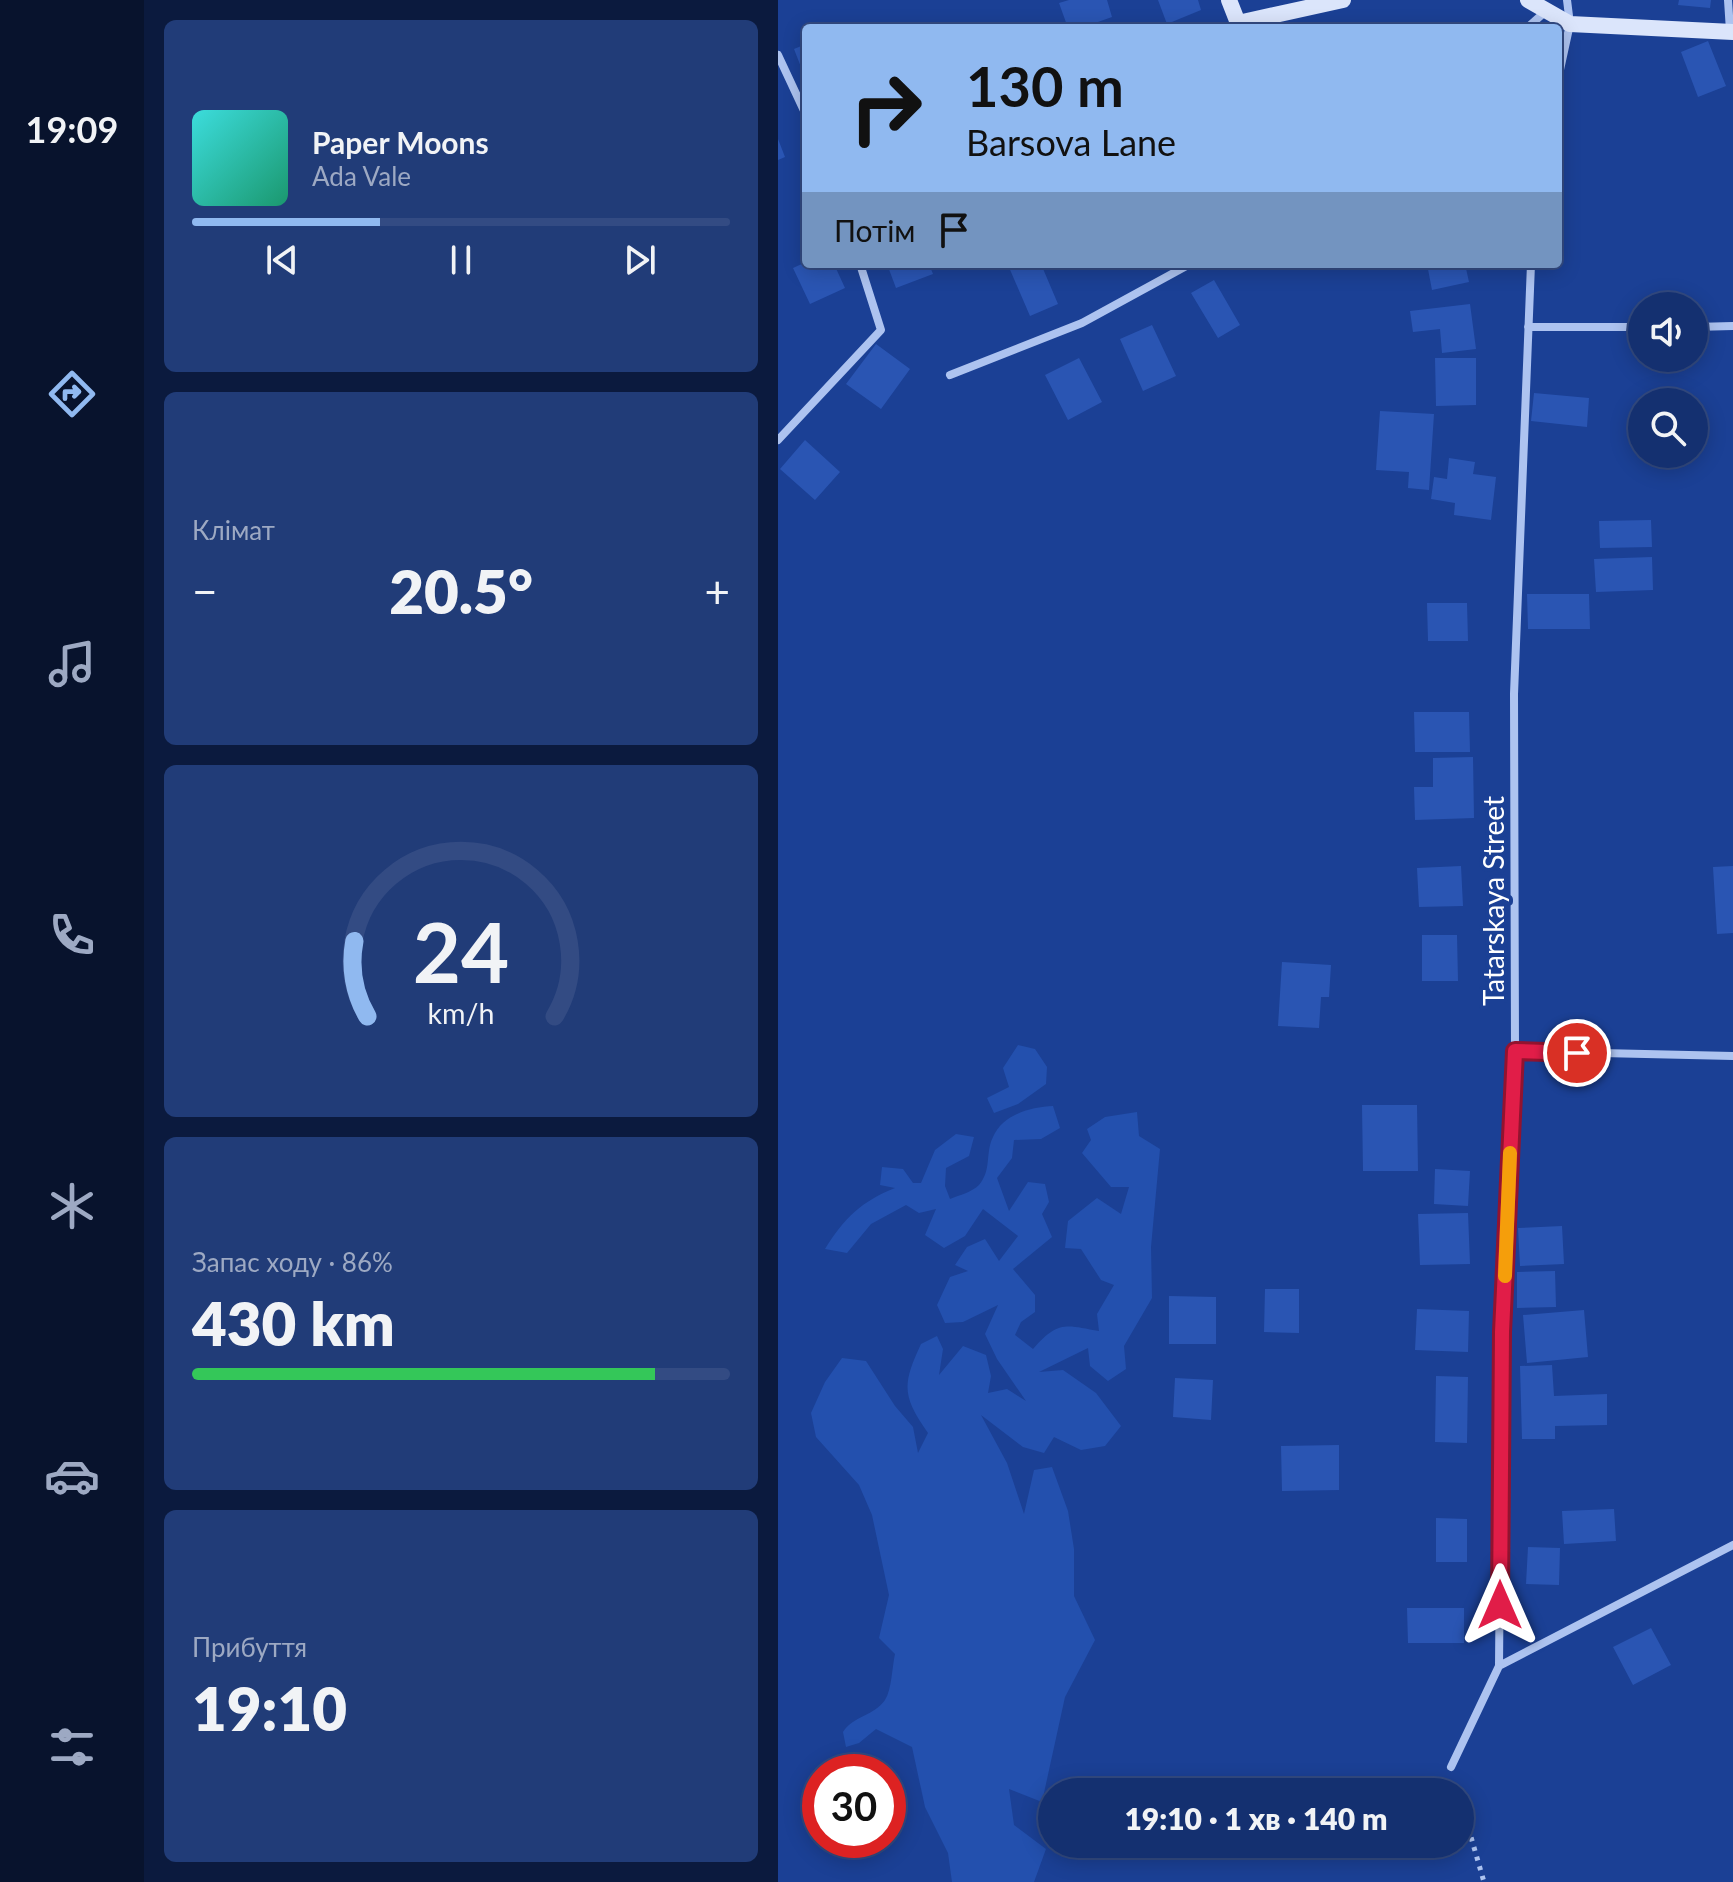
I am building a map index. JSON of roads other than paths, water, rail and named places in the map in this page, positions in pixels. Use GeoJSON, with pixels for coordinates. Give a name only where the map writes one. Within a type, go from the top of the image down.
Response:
{"type":"FeatureCollection","features":[{"type":"Feature","properties":{"kind":"street"},"geometry":{"type":"LineString","coordinates":[[1229,0],[1234,24]]}},
{"type":"Feature","properties":{"kind":"street"},"geometry":{"type":"LineString","coordinates":[[1242,24],[1343,0]]}},
{"type":"Feature","properties":{"kind":"street"},"geometry":{"type":"LineString","coordinates":[[1528,0],[1570,24],[1731,32],[1728,0]]}},
{"type":"Feature","properties":{"kind":"street"},"geometry":{"type":"LineString","coordinates":[[1562,61],[1570,24],[1567,0]]}},
{"type":"Feature","properties":{"kind":"street"},"geometry":{"type":"LineString","coordinates":[[1532,24],[1547,11]]}},
{"type":"Feature","properties":{"kind":"street"},"geometry":{"type":"LineString","coordinates":[[778,55],[802,106]]}},
{"type":"Feature","properties":{"kind":"street"},"geometry":{"type":"LineString","coordinates":[[778,440],[881,330],[861,268]]}},
{"type":"Feature","properties":{"kind":"street"},"geometry":{"type":"LineString","coordinates":[[950,375],[1082,323],[1183,268]]}},
{"type":"Feature","properties":{"kind":"street","name":"Tatarskaya Street"},"geometry":{"type":"LineString","coordinates":[[1451,1767],[1499,1666],[1502,1332],[1515,1051],[1514,694],[1531,268]]}},
{"type":"Feature","properties":{"kind":"street"},"geometry":{"type":"LineString","coordinates":[[1708,327],[1733,326]]}},
{"type":"Feature","properties":{"kind":"street"},"geometry":{"type":"LineString","coordinates":[[1528,327],[1628,327]]}},
{"type":"Feature","properties":{"kind":"street"},"geometry":{"type":"LineString","coordinates":[[1515,1051],[1733,1056]]}},
{"type":"Feature","properties":{"kind":"street"},"geometry":{"type":"LineString","coordinates":[[1499,1666],[1733,1545]]}}]}
